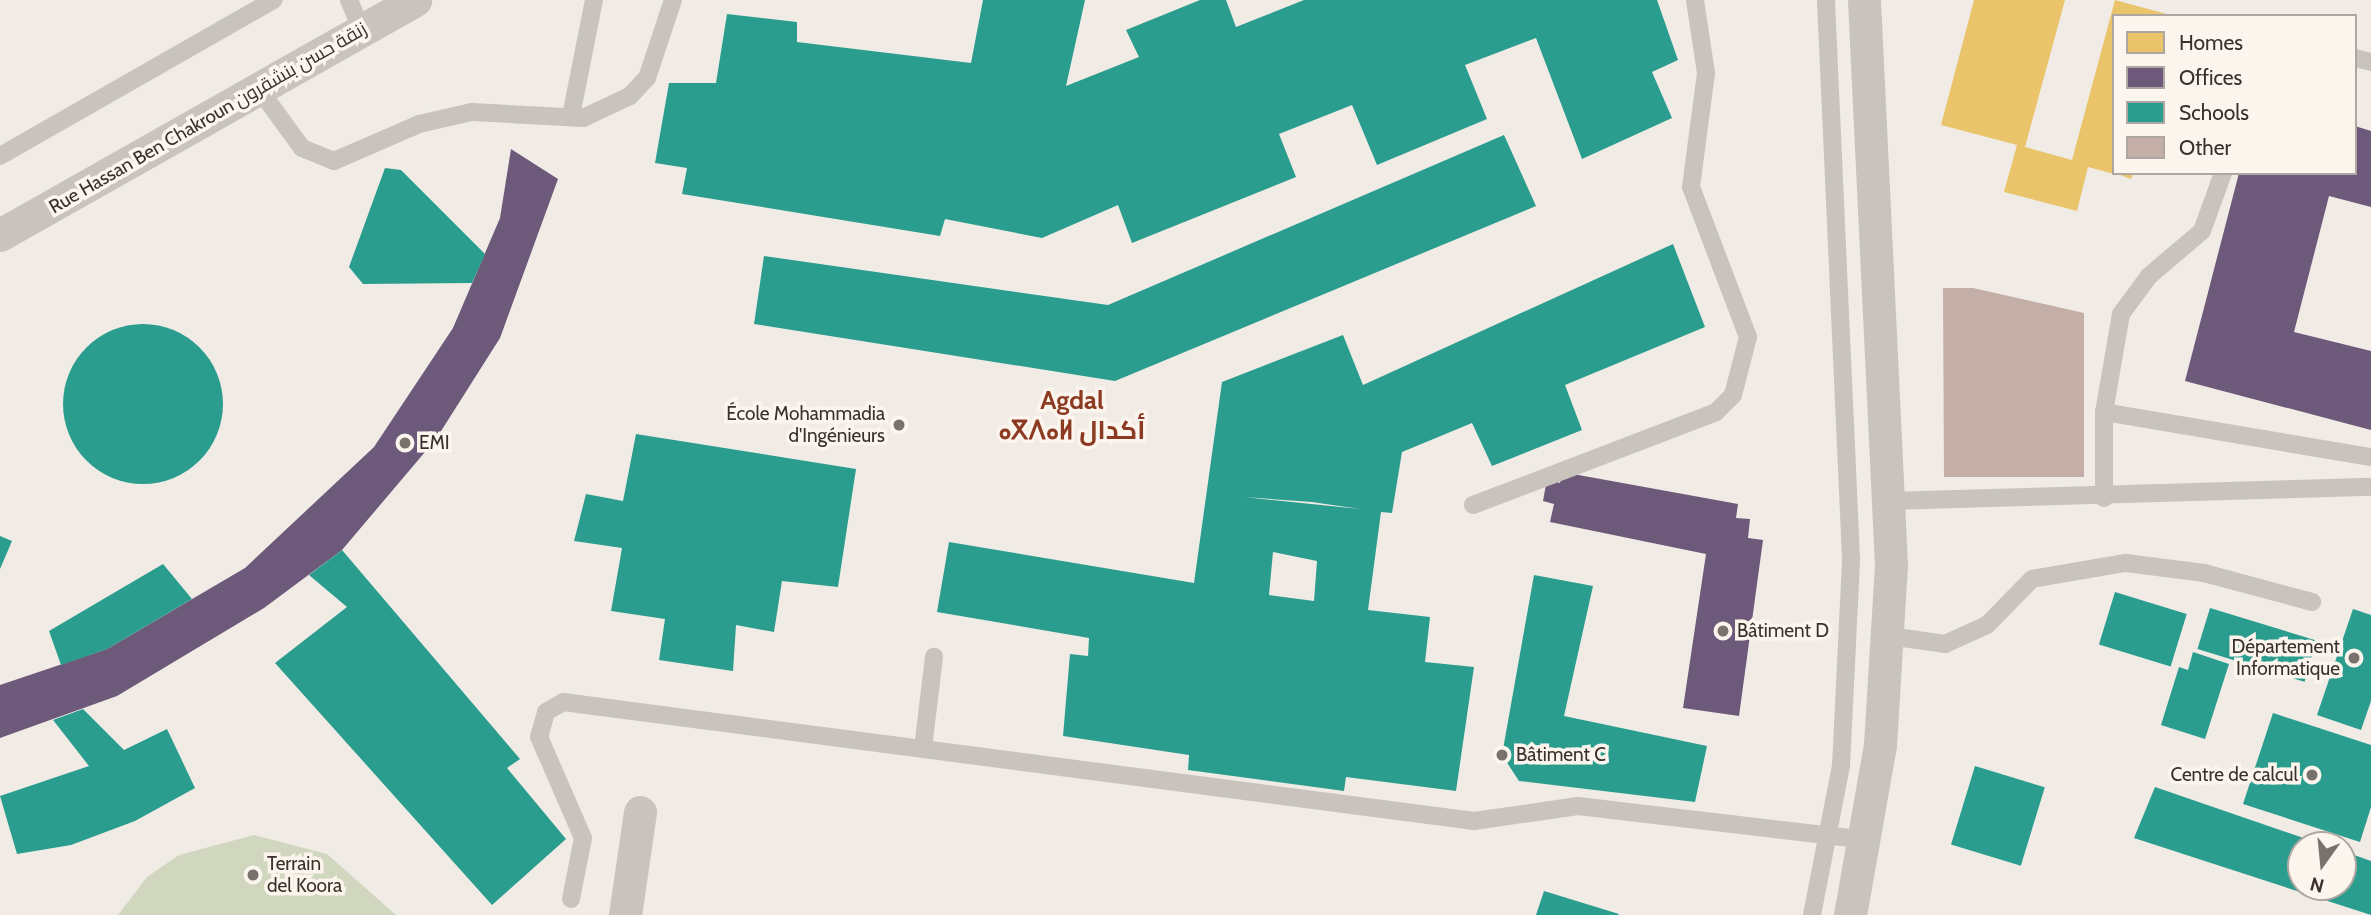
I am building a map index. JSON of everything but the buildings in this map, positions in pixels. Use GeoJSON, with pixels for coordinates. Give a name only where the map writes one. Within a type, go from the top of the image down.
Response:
{"type":"FeatureCollection","features":[{"type":"Feature","properties":{"kind":"street","name":"Rue Hassan Ben Chakroun زنقة حسن بنشقرون"},"geometry":{"type":"LineString","coordinates":[[0,235],[415,0]]}},
{"type":"Feature","properties":{"kind":"street"},"geometry":{"type":"LineString","coordinates":[[1850,915],[1867,840],[1889,636],[1890,501],[1864,0]]}},
{"type":"Feature","properties":{"kind":"street"},"geometry":{"type":"LineString","coordinates":[[625,915],[640,812]]}},
{"type":"Feature","properties":{"kind":"lane"},"geometry":{"type":"LineString","coordinates":[[0,156],[274,0]]}},
{"type":"Feature","properties":{"kind":"lane"},"geometry":{"type":"LineString","coordinates":[[349,0],[362,30]]}},
{"type":"Feature","properties":{"kind":"lane"},"geometry":{"type":"LineString","coordinates":[[571,116],[593,0]]}},
{"type":"Feature","properties":{"kind":"lane"},"geometry":{"type":"LineString","coordinates":[[259,89],[302,148],[334,161],[419,124],[472,112],[597,115],[647,78],[673,0]]}},
{"type":"Feature","properties":{"kind":"lane"},"geometry":{"type":"LineString","coordinates":[[1473,505],[1716,412],[1733,395],[1748,337],[1691,187],[1706,73],[1695,0]]}},
{"type":"Feature","properties":{"kind":"lane"},"geometry":{"type":"LineString","coordinates":[[1812,915],[1831,836],[1847,682],[1851,509],[1826,0]]}},
{"type":"Feature","properties":{"kind":"lane"},"geometry":{"type":"LineString","coordinates":[[2104,498],[2104,412],[2121,314],[2149,276],[2202,231],[2222,175]]}},
{"type":"Feature","properties":{"kind":"lane"},"geometry":{"type":"LineString","coordinates":[[2104,412],[2371,457]]}},
{"type":"Feature","properties":{"kind":"lane"},"geometry":{"type":"LineString","coordinates":[[1890,501],[2104,498],[2371,487]]}},
{"type":"Feature","properties":{"kind":"lane"},"geometry":{"type":"LineString","coordinates":[[1889,636],[1945,644],[1987,625],[2032,579],[2126,564],[2204,573],[2312,602]]}},
{"type":"Feature","properties":{"kind":"lane"},"geometry":{"type":"LineString","coordinates":[[923,748],[934,657]]}},
{"type":"Feature","properties":{"kind":"lane"},"geometry":{"type":"LineString","coordinates":[[572,899],[583,838],[539,737],[541,719],[553,706],[572,702],[1474,821],[1578,806],[1867,840]]}},
{"type":"Feature","properties":{"kind":"green space","name":"Terrain del Koora"},"geometry":{"type":"Polygon","coordinates":[[[254,835],[327,854],[396,915],[118,915],[147,877],[179,855],[254,835]]]}},
{"type":"Feature","properties":{"kind":"place","name":"École Mohammadia d'Ingénieurs"},"geometry":{"type":"Point","coordinates":[899,425]}},
{"type":"Feature","properties":{"kind":"place","name":"EMI"},"geometry":{"type":"Point","coordinates":[405,443]}},
{"type":"Feature","properties":{"kind":"place","name":"Bâtiment D"},"geometry":{"type":"Point","coordinates":[1723,631]}},
{"type":"Feature","properties":{"kind":"place","name":"Département Informatique"},"geometry":{"type":"Point","coordinates":[2354,658]}},
{"type":"Feature","properties":{"kind":"place","name":"Bâtiment C"},"geometry":{"type":"Point","coordinates":[1502,755]}},
{"type":"Feature","properties":{"kind":"place","name":"Centre de calcul"},"geometry":{"type":"Point","coordinates":[2312,775]}},
{"type":"Feature","properties":{"kind":"place","name":"Terrain del Koora"},"geometry":{"type":"Point","coordinates":[253,875]}},
{"type":"Feature","properties":{"kind":"district","name":"Agdal ⴰⴳⴷⴰⵍ أكدال"},"geometry":{"type":"Point","coordinates":[1072,416]}}]}
